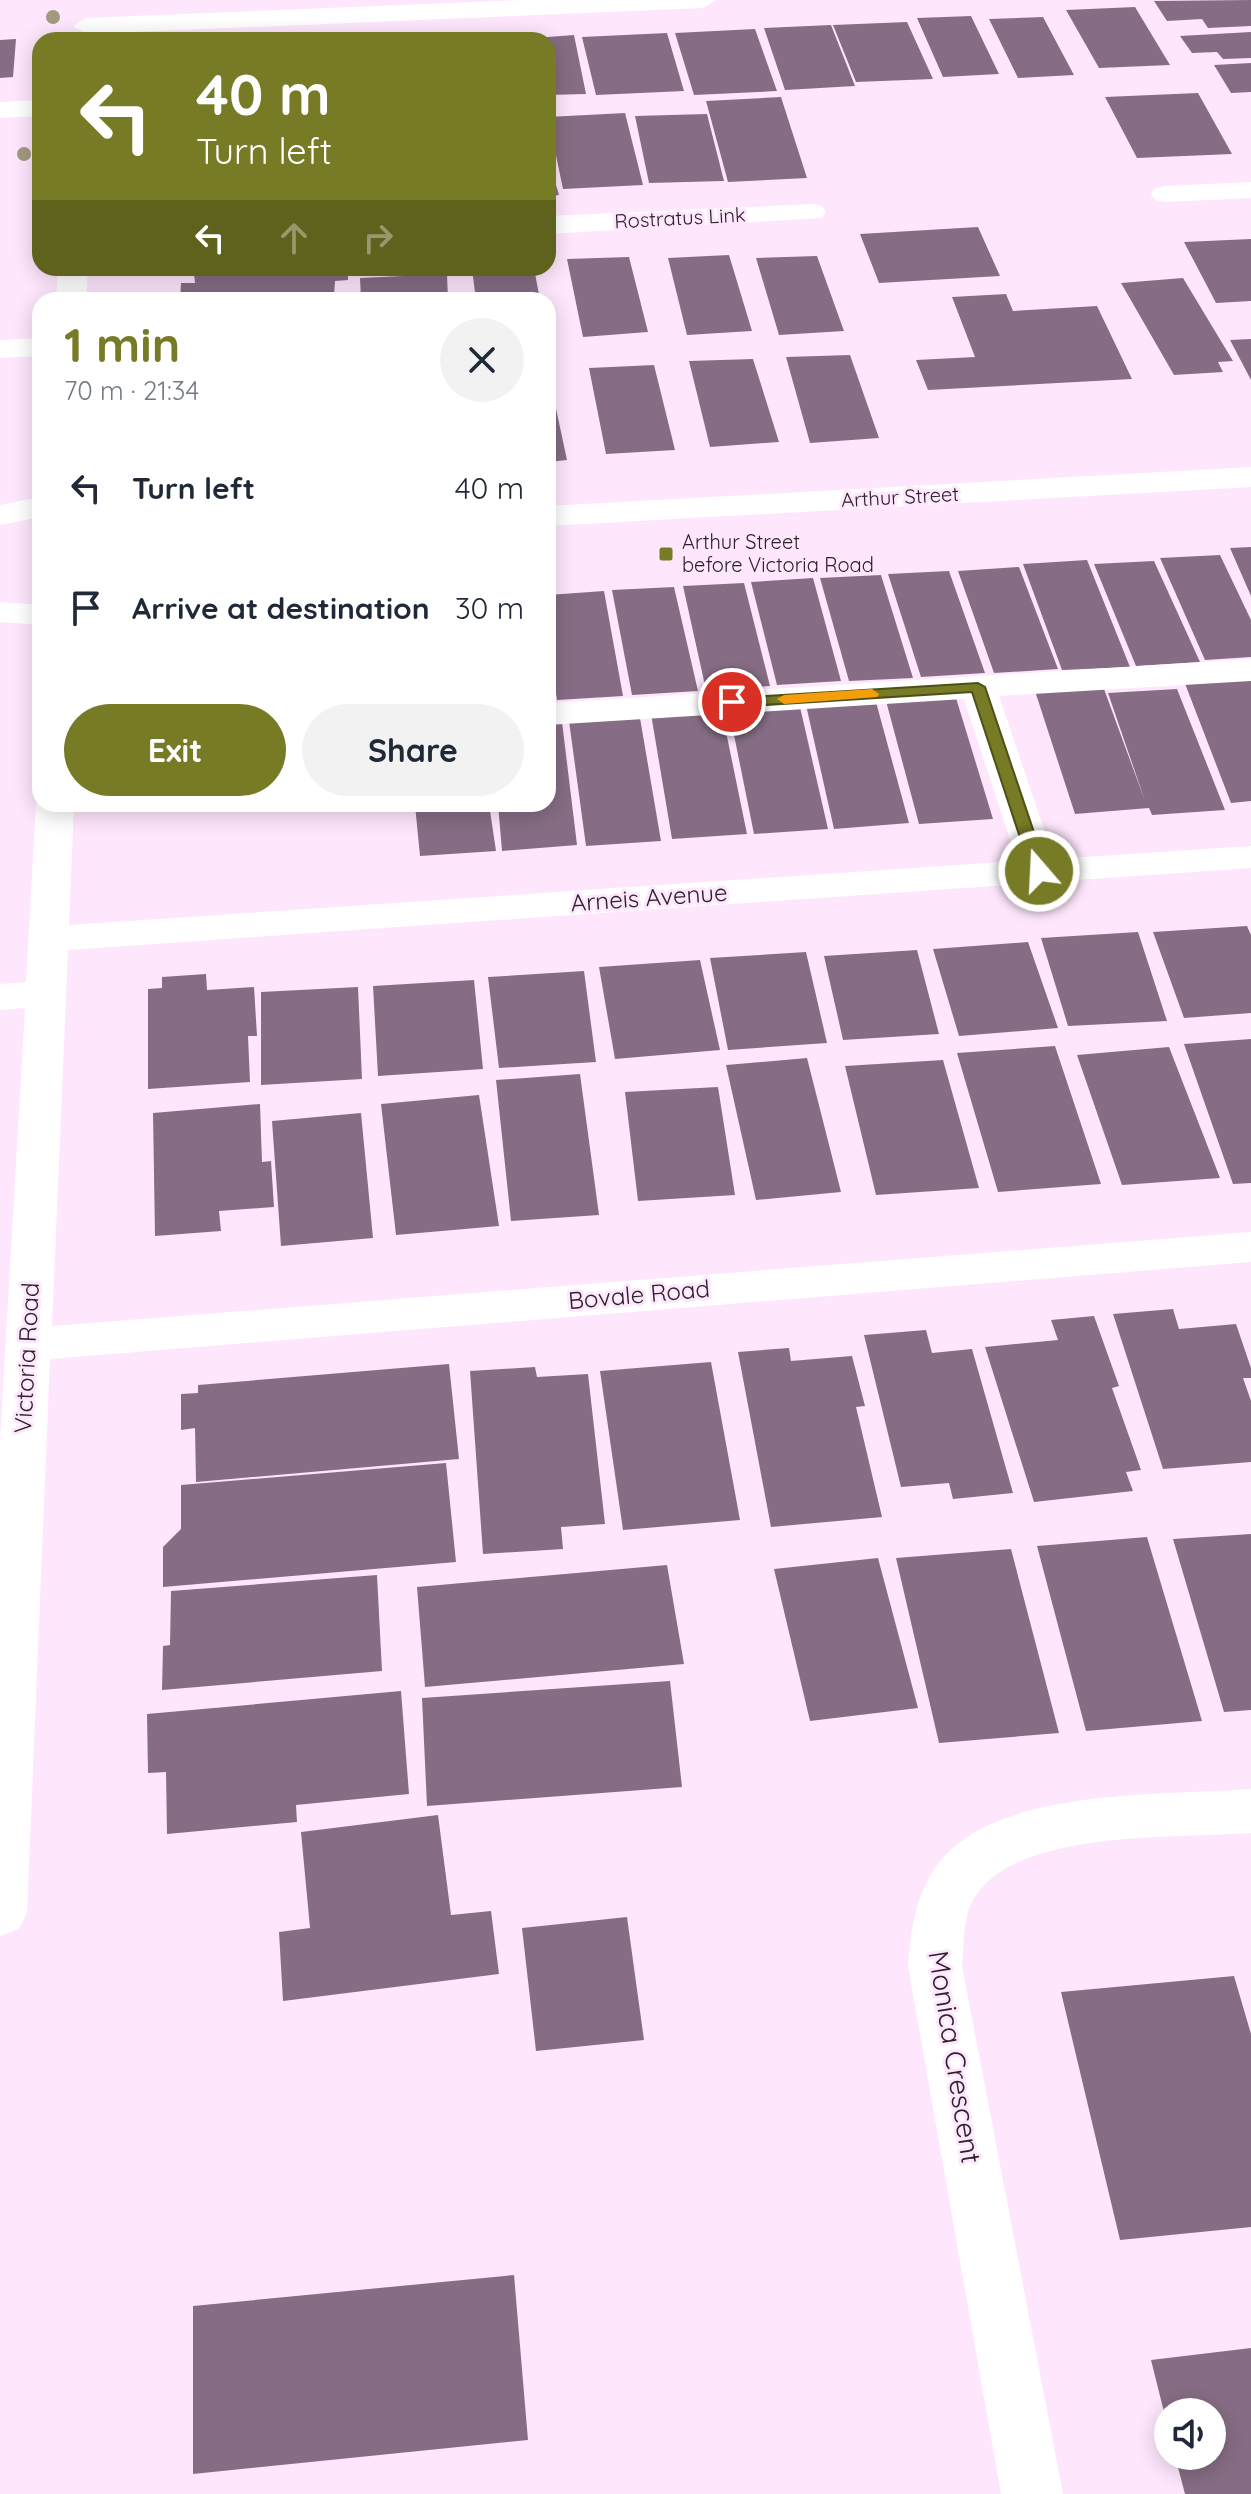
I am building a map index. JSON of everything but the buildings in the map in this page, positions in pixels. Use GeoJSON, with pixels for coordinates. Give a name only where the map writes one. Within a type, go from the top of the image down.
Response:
{"type":"FeatureCollection","features":[{"type":"Feature","properties":{"kind":"street"},"geometry":{"type":"LineString","coordinates":[[86,22],[703,0]]}},
{"type":"Feature","properties":{"kind":"street"},"geometry":{"type":"LineString","coordinates":[[0,110],[32,108]]}},
{"type":"Feature","properties":{"kind":"street"},"geometry":{"type":"LineString","coordinates":[[1165,194],[1251,190]]}},
{"type":"Feature","properties":{"kind":"street","name":"Rostratus Link"},"geometry":{"type":"LineString","coordinates":[[556,225],[812,212]]}},
{"type":"Feature","properties":{"kind":"street"},"geometry":{"type":"LineString","coordinates":[[0,349],[32,347]]}},
{"type":"Feature","properties":{"kind":"street","name":"Arthur Street"},"geometry":{"type":"LineString","coordinates":[[556,516],[1251,477]]}},
{"type":"Feature","properties":{"kind":"street","name":"Arthur Street"},"geometry":{"type":"LineString","coordinates":[[556,542],[1251,505]]}},
{"type":"Feature","properties":{"kind":"street"},"geometry":{"type":"LineString","coordinates":[[0,515],[32,509]]}},
{"type":"Feature","properties":{"kind":"street"},"geometry":{"type":"LineString","coordinates":[[0,612],[32,614]]}},
{"type":"Feature","properties":{"kind":"street"},"geometry":{"type":"LineString","coordinates":[[556,713],[1251,670]]}},
{"type":"Feature","properties":{"kind":"street"},"geometry":{"type":"LineString","coordinates":[[978,687],[1039,871]]}},
{"type":"Feature","properties":{"kind":"street","name":"Victoria Road"},"geometry":{"type":"LineString","coordinates":[[0,1913],[11,1444],[28,1344],[22,996],[47,939],[55,812]]}},
{"type":"Feature","properties":{"kind":"street","name":"Arneis Avenue"},"geometry":{"type":"LineString","coordinates":[[47,939],[1251,857]]}},
{"type":"Feature","properties":{"kind":"street","name":"Bovale Road"},"geometry":{"type":"LineString","coordinates":[[28,1344],[1251,1247]]}},
{"type":"Feature","properties":{"kind":"street","name":"Monica Crescent"},"geometry":{"type":"LineString","coordinates":[[1032,2494],[935,1966],[938,1923],[949,1891],[972,1865],[1002,1846],[1047,1829],[1251,1811]]}},
{"type":"Feature","properties":{"kind":"slow traffic"},"geometry":{"type":"LineString","coordinates":[[784,699],[872,694]]}},
{"type":"Feature","properties":{"kind":"place","name":"Arthur Street before Victoria Road"},"geometry":{"type":"Point","coordinates":[666,554]}},
{"type":"Feature","properties":{"kind":"route"},"geometry":{"type":"LineString","coordinates":[[732,702],[978,687],[1039,871]]}}]}
